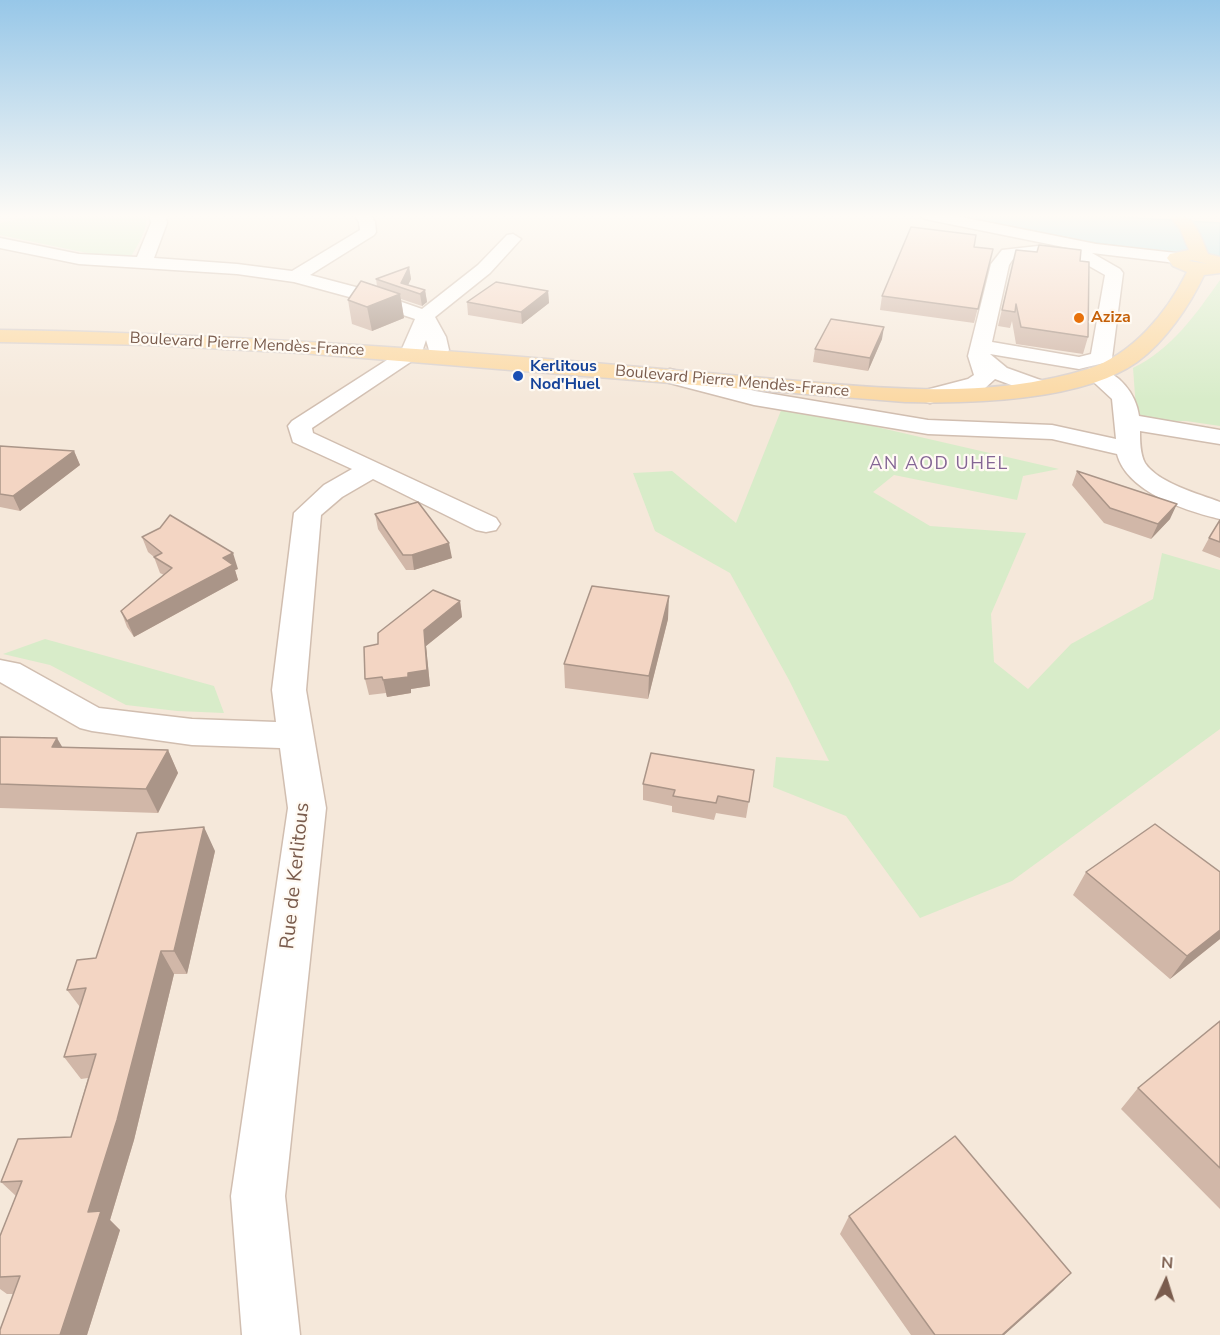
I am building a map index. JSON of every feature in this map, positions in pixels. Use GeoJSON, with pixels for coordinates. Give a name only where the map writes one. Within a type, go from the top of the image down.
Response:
{"type":"FeatureCollection","features":[{"type":"Feature","properties":{"kind":"main road","name":"Boulevard Pierre Mendès-France"},"geometry":{"type":"LineString","coordinates":[[0,336],[186,341],[435,357],[836,391],[930,396],[984,395],[1038,387],[1096,374],[1120,364],[1138,351],[1184,293],[1192,276]]}},
{"type":"Feature","properties":{"kind":"street"},"geometry":{"type":"LineString","coordinates":[[290,276],[360,294],[425,316],[436,337],[439,350],[435,357]]}},
{"type":"Feature","properties":{"kind":"street"},"geometry":{"type":"LineString","coordinates":[[475,276],[425,316],[414,349],[408,355],[300,426],[302,437],[486,524]]}},
{"type":"Feature","properties":{"kind":"street"},"geometry":{"type":"LineString","coordinates":[[930,396],[976,384],[985,378],[981,352],[997,276]]}},
{"type":"Feature","properties":{"kind":"street"},"geometry":{"type":"LineString","coordinates":[[981,352],[1079,363],[1101,358],[1113,276]]}},
{"type":"Feature","properties":{"kind":"street"},"geometry":{"type":"LineString","coordinates":[[981,352],[999,373],[1038,387]]}},
{"type":"Feature","properties":{"kind":"street"},"geometry":{"type":"LineString","coordinates":[[1096,374],[1120,392],[1129,422],[1127,449],[1136,469],[1159,487],[1220,511]]}},
{"type":"Feature","properties":{"kind":"street"},"geometry":{"type":"LineString","coordinates":[[670,376],[754,398],[928,427],[1052,432],[1127,449]]}},
{"type":"Feature","properties":{"kind":"street"},"geometry":{"type":"LineString","coordinates":[[1129,422],[1220,437]]}},
{"type":"Feature","properties":{"kind":"street","name":"Rue de Kerlitous"},"geometry":{"type":"LineString","coordinates":[[272,1335],[258,1196],[307,808],[289,690],[308,513],[333,491],[372,469]]}},
{"type":"Feature","properties":{"kind":"street"},"geometry":{"type":"LineString","coordinates":[[0,671],[8,672],[92,719],[192,732],[297,736]]}},
{"type":"Feature","properties":{"kind":"shaded area"},"geometry":{"type":"Polygon","coordinates":[[[0,276],[1220,276],[1220,1335],[0,1335],[0,276]]]}},
{"type":"Feature","properties":{"kind":"green space"},"geometry":{"type":"Polygon","coordinates":[[[1220,280],[1220,426],[1186,421],[1137,422],[1133,368],[1160,351],[1182,330],[1220,280]]]}},
{"type":"Feature","properties":{"kind":"green space"},"geometry":{"type":"Polygon","coordinates":[[[782,408],[842,419],[1059,469],[1023,476],[1017,500],[894,475],[873,492],[930,526],[1026,533],[991,614],[994,662],[1028,689],[1071,644],[1153,599],[1162,553],[1220,570],[1220,729],[1012,881],[920,918],[846,816],[773,787],[776,757],[829,761],[789,680],[730,573],[655,531],[633,473],[672,471],[736,523],[782,408]]]}},
{"type":"Feature","properties":{"kind":"green space"},"geometry":{"type":"Polygon","coordinates":[[[45,639],[214,686],[224,713],[177,711],[126,705],[50,665],[3,654],[45,639]]]}},
{"type":"Feature","properties":{"kind":"building"},"geometry":{"type":"Polygon","coordinates":[[[383,276],[404,276],[401,283],[425,290],[420,294],[376,279],[383,276]]]}},
{"type":"Feature","properties":{"kind":"building"},"geometry":{"type":"Polygon","coordinates":[[[890,276],[986,276],[978,309],[882,296],[890,276]]]}},
{"type":"Feature","properties":{"kind":"building"},"geometry":{"type":"Polygon","coordinates":[[[1010,276],[1089,276],[1088,337],[1021,327],[1016,304],[1015,312],[1002,310],[1010,276]]]}},
{"type":"Feature","properties":{"kind":"building"},"geometry":{"type":"Polygon","coordinates":[[[361,281],[400,294],[367,307],[348,300],[361,281]]]}},
{"type":"Feature","properties":{"kind":"building"},"geometry":{"type":"Polygon","coordinates":[[[496,282],[548,291],[521,312],[467,302],[496,282]]]}},
{"type":"Feature","properties":{"kind":"building"},"geometry":{"type":"Polygon","coordinates":[[[831,319],[884,327],[870,358],[815,349],[831,319]]]}},
{"type":"Feature","properties":{"kind":"building"},"geometry":{"type":"Polygon","coordinates":[[[0,446],[74,451],[13,496],[0,494],[0,446]]]}},
{"type":"Feature","properties":{"kind":"building"},"geometry":{"type":"Polygon","coordinates":[[[1077,471],[1177,504],[1158,524],[1110,508],[1077,471]]]}},
{"type":"Feature","properties":{"kind":"building"},"geometry":{"type":"Polygon","coordinates":[[[418,502],[449,543],[412,555],[403,555],[375,514],[418,502]]]}},
{"type":"Feature","properties":{"kind":"building"},"geometry":{"type":"Polygon","coordinates":[[[170,515],[233,553],[223,558],[233,565],[127,621],[121,611],[172,568],[154,557],[162,553],[142,537],[160,528],[170,515]]]}},
{"type":"Feature","properties":{"kind":"building"},"geometry":{"type":"Polygon","coordinates":[[[1220,520],[1220,542],[1209,538],[1220,520]]]}},
{"type":"Feature","properties":{"kind":"building"},"geometry":{"type":"Polygon","coordinates":[[[592,586],[669,596],[649,676],[564,664],[592,586]]]}},
{"type":"Feature","properties":{"kind":"building"},"geometry":{"type":"Polygon","coordinates":[[[433,590],[460,601],[424,630],[427,670],[408,673],[408,677],[383,680],[382,677],[365,679],[364,647],[378,644],[378,633],[433,590]]]}},
{"type":"Feature","properties":{"kind":"building"},"geometry":{"type":"Polygon","coordinates":[[[0,737],[57,738],[52,747],[168,750],[146,789],[0,784],[0,737]]]}},
{"type":"Feature","properties":{"kind":"building"},"geometry":{"type":"Polygon","coordinates":[[[651,753],[754,770],[749,802],[718,796],[716,803],[673,796],[675,790],[643,784],[651,753]]]}},
{"type":"Feature","properties":{"kind":"building"},"geometry":{"type":"Polygon","coordinates":[[[1155,824],[1220,872],[1220,930],[1187,956],[1086,872],[1155,824]]]}},
{"type":"Feature","properties":{"kind":"building"},"geometry":{"type":"Polygon","coordinates":[[[204,827],[174,951],[161,951],[117,1120],[88,1212],[101,1211],[60,1335],[0,1335],[20,1276],[0,1277],[0,1236],[22,1181],[1,1182],[18,1139],[71,1137],[96,1054],[64,1057],[86,988],[67,990],[77,960],[96,958],[137,833],[204,827]]]}},
{"type":"Feature","properties":{"kind":"building"},"geometry":{"type":"Polygon","coordinates":[[[1220,1021],[1220,1168],[1138,1088],[1220,1021]]]}},
{"type":"Feature","properties":{"kind":"building"},"geometry":{"type":"Polygon","coordinates":[[[955,1136],[1071,1273],[1002,1335],[935,1335],[849,1216],[955,1136]]]}},
{"type":"Feature","properties":{"kind":"place","name":"Aziza"},"geometry":{"type":"Point","coordinates":[1079,318]}},
{"type":"Feature","properties":{"kind":"place","name":"Kerlitous Nod'Huel"},"geometry":{"type":"Point","coordinates":[518,376]}},
{"type":"Feature","properties":{"kind":"district","name":"AN AOD UHEL"},"geometry":{"type":"Point","coordinates":[939,465]}}]}
